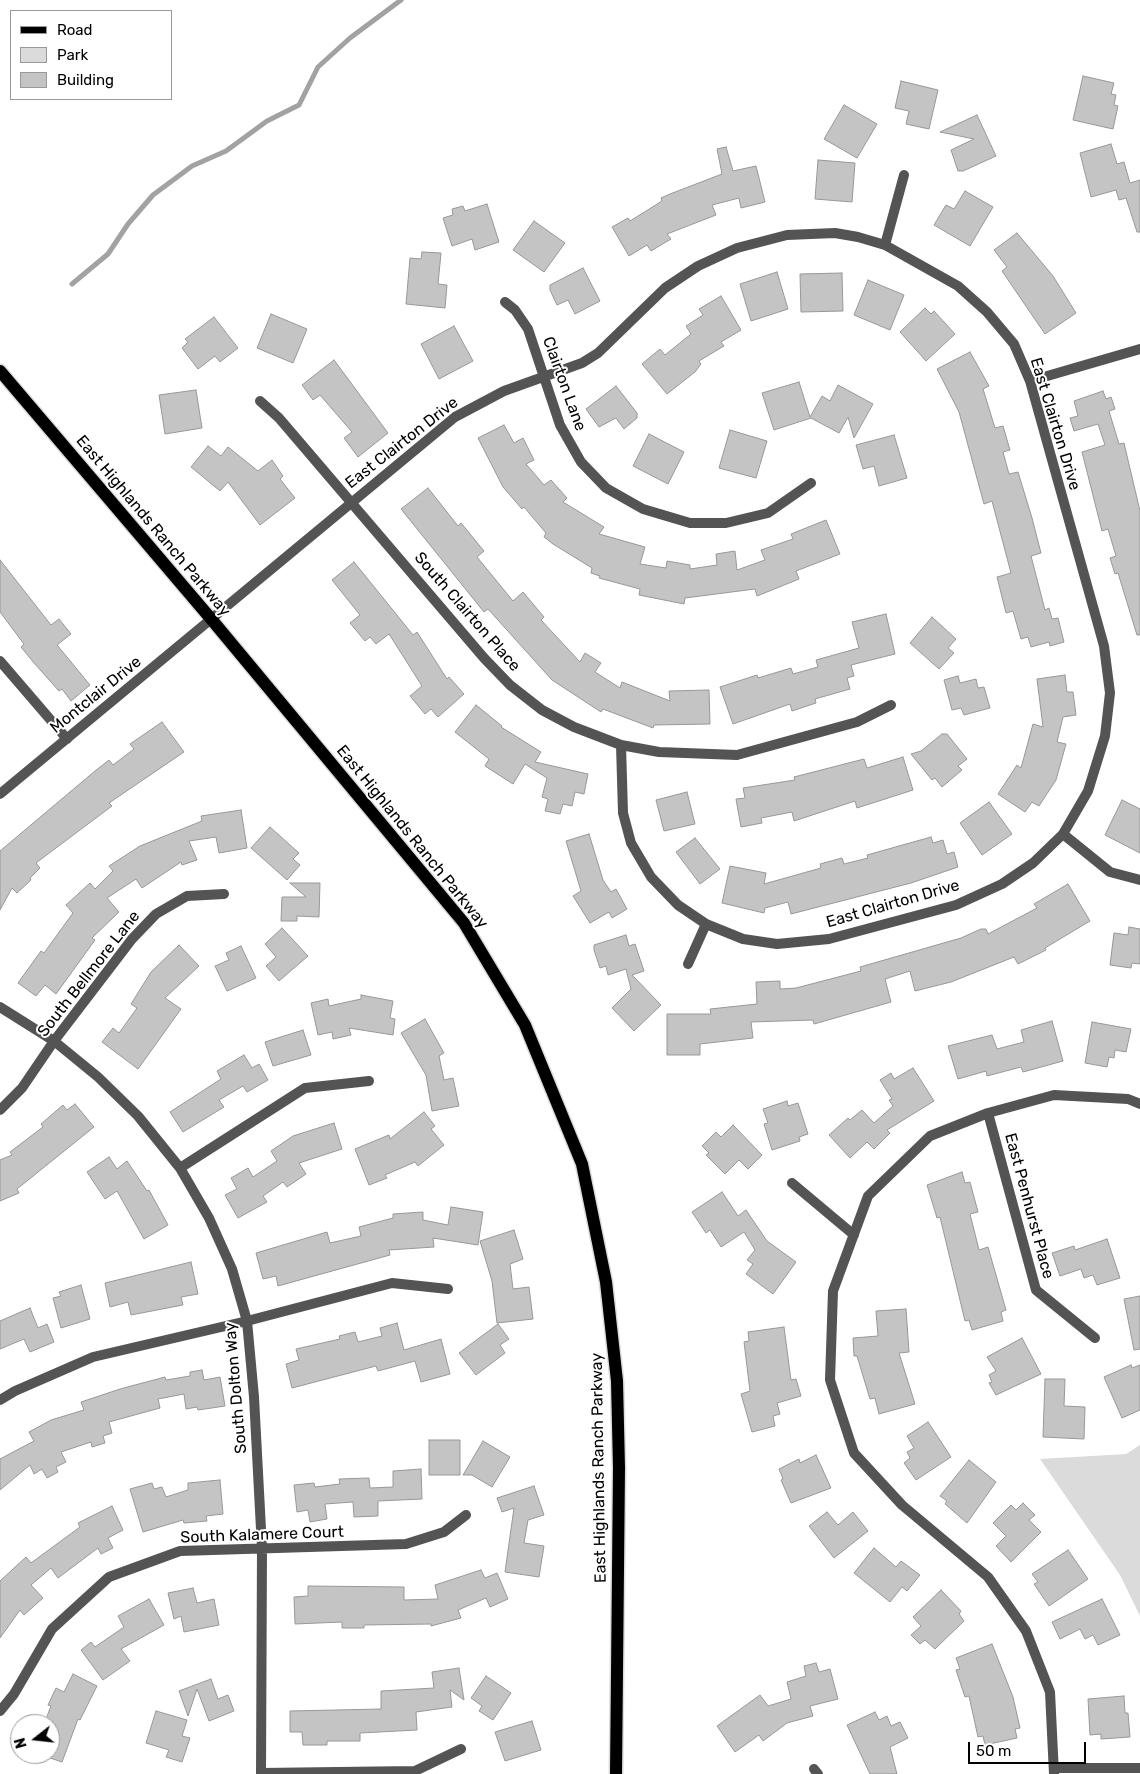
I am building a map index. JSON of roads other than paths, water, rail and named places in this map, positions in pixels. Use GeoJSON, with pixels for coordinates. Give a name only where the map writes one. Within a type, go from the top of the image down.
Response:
{"type":"FeatureCollection","features":[{"type":"Feature","properties":{"kind":"main road","name":"East Highlands Ranch Parkway"},"geometry":{"type":"LineString","coordinates":[[0,372],[212,620],[464,923],[525,1025],[582,1164],[606,1282],[617,1380],[619,1468],[616,1774]]}},
{"type":"Feature","properties":{"kind":"street"},"geometry":{"type":"LineString","coordinates":[[885,245],[904,175]]}},
{"type":"Feature","properties":{"kind":"street","name":"East Clairton Drive"},"geometry":{"type":"LineString","coordinates":[[212,620],[351,501],[455,417],[504,391],[582,363],[598,353],[679,278],[737,248],[787,235],[809,233],[858,237],[885,245],[958,286],[987,312],[1014,344],[1030,380],[1104,646],[1110,693],[1105,736],[1088,791],[1063,834],[1033,862],[994,888],[956,905],[829,939],[776,944],[743,939],[706,924],[678,905],[651,876],[631,843],[623,813],[621,745]]}},
{"type":"Feature","properties":{"kind":"street","name":"Clairton Lane"},"geometry":{"type":"LineString","coordinates":[[505,302],[515,310],[528,329],[560,425],[581,462],[606,488],[643,510],[690,523],[726,524],[768,513],[811,483]]}},
{"type":"Feature","properties":{"kind":"street"},"geometry":{"type":"LineString","coordinates":[[1030,380],[1140,349]]}},
{"type":"Feature","properties":{"kind":"street","name":"South Clairton Place"},"geometry":{"type":"LineString","coordinates":[[260,402],[279,418],[510,685],[542,710],[574,727],[621,745],[659,752],[737,755],[856,722],[891,705]]}},
{"type":"Feature","properties":{"kind":"street","name":"Montclair Drive"},"geometry":{"type":"LineString","coordinates":[[0,794],[212,620]]}},
{"type":"Feature","properties":{"kind":"street"},"geometry":{"type":"LineString","coordinates":[[0,661],[66,739]]}},
{"type":"Feature","properties":{"kind":"street"},"geometry":{"type":"LineString","coordinates":[[1063,834],[1110,872],[1140,880]]}},
{"type":"Feature","properties":{"kind":"street","name":"South Bellmore Lane"},"geometry":{"type":"LineString","coordinates":[[0,1110],[22,1088],[54,1041],[132,939],[156,914],[187,896],[224,894]]}},
{"type":"Feature","properties":{"kind":"street"},"geometry":{"type":"LineString","coordinates":[[688,964],[706,924]]}},
{"type":"Feature","properties":{"kind":"street","name":"South Dolton Way"},"geometry":{"type":"LineString","coordinates":[[0,1007],[54,1041],[98,1077],[138,1116],[180,1168],[209,1218],[232,1269],[247,1322],[262,1548],[261,1774]]}},
{"type":"Feature","properties":{"kind":"street"},"geometry":{"type":"LineString","coordinates":[[180,1168],[305,1088],[369,1081]]}},
{"type":"Feature","properties":{"kind":"street"},"geometry":{"type":"LineString","coordinates":[[1140,1104],[1128,1099],[1054,1095],[988,1113],[930,1136],[868,1196],[833,1291],[830,1380],[854,1453],[902,1504],[988,1576],[1026,1631],[1050,1692],[1054,1771],[1140,1768]]}},
{"type":"Feature","properties":{"kind":"street","name":"East Penhurst Place"},"geometry":{"type":"LineString","coordinates":[[988,1113],[1036,1290],[1095,1338]]}},
{"type":"Feature","properties":{"kind":"street"},"geometry":{"type":"LineString","coordinates":[[792,1182],[854,1235]]}},
{"type":"Feature","properties":{"kind":"street"},"geometry":{"type":"LineString","coordinates":[[0,1400],[15,1390],[93,1357],[247,1322],[392,1282],[448,1289]]}},
{"type":"Feature","properties":{"kind":"street","name":"South Kalamere Court"},"geometry":{"type":"LineString","coordinates":[[0,1711],[14,1694],[52,1628],[110,1577],[180,1551],[406,1544],[444,1532],[466,1514]]}},
{"type":"Feature","properties":{"kind":"street"},"geometry":{"type":"LineString","coordinates":[[261,1774],[415,1771],[461,1749]]}},
{"type":"Feature","properties":{"kind":"waterway"},"geometry":{"type":"LineString","coordinates":[[72,284],[108,254],[128,224],[153,195],[192,166],[226,151],[267,121],[299,105],[318,67],[350,38],[401,0]]}}]}
